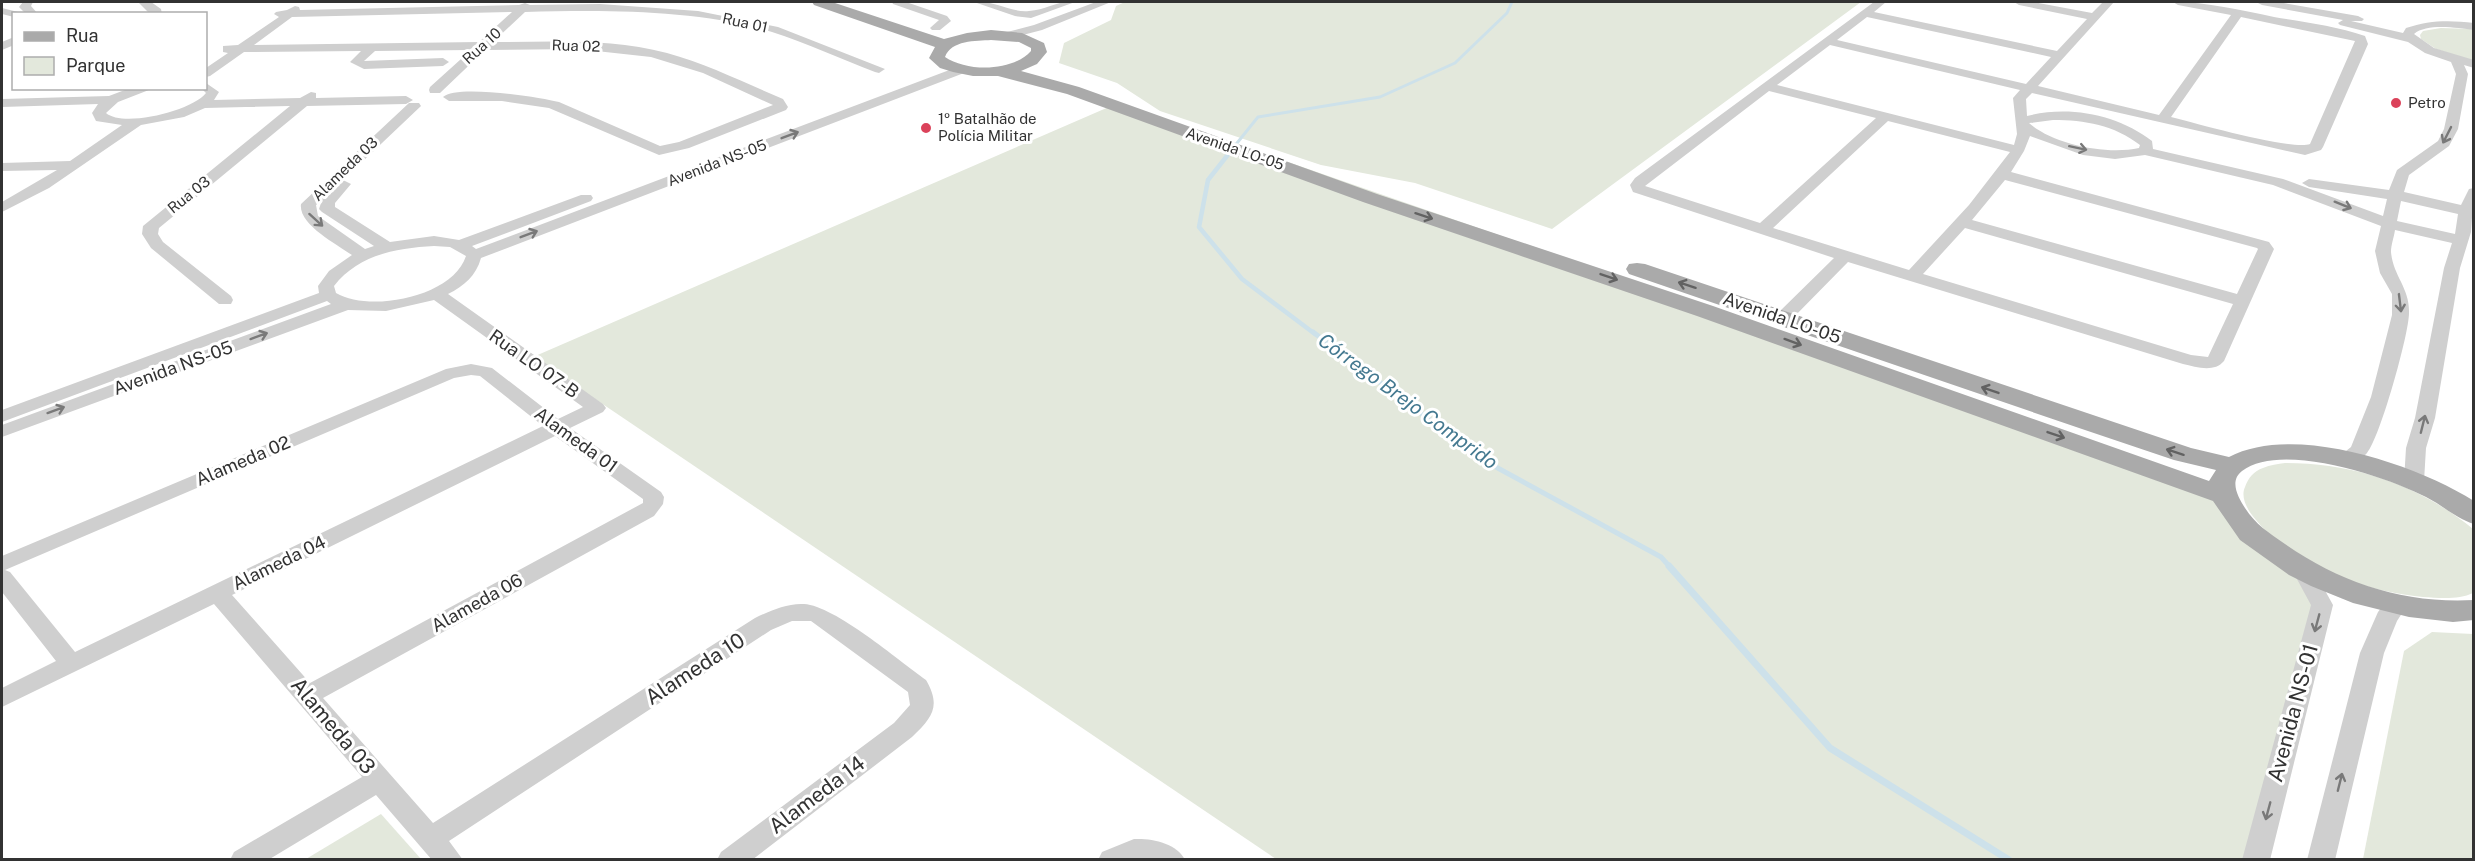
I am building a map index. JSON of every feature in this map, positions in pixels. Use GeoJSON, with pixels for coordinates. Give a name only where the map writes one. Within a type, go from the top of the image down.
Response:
{"type":"FeatureCollection","features":[{"type":"Feature","properties":{"kind":"main road"},"geometry":{"type":"LineString","coordinates":[[819,2],[945,45]]}},
{"type":"Feature","properties":{"kind":"main road"},"geometry":{"type":"LineString","coordinates":[[858,2],[936,28],[975,36],[1007,35]]}},
{"type":"Feature","properties":{"kind":"main road","name":"Avenida LO-05"},"geometry":{"type":"LineString","coordinates":[[1007,35],[1022,38],[1037,51],[1043,66],[1102,89],[1130,105],[1141,115]]}},
{"type":"Feature","properties":{"kind":"main road"},"geometry":{"type":"LineString","coordinates":[[975,36],[945,45],[936,54],[942,64],[960,70],[999,71],[1029,63],[1037,51]]}},
{"type":"Feature","properties":{"kind":"main road","name":"Avenida LO-05"},"geometry":{"type":"LineString","coordinates":[[999,71],[1042,80],[1330,181],[1370,198],[1705,310],[2223,495]]}},
{"type":"Feature","properties":{"kind":"main road","name":"Avenida LO-05"},"geometry":{"type":"LineString","coordinates":[[1330,181],[1388,188],[1424,198],[2112,431],[2183,454],[2232,466]]}},
{"type":"Feature","properties":{"kind":"main road"},"geometry":{"type":"LineString","coordinates":[[2474,515],[2464,506],[2414,481],[2346,459],[2291,453],[2267,454],[2245,458],[2232,466],[2223,479],[2223,495],[2247,531],[2303,570],[2349,590],[2397,604],[2441,611],[2474,610]]}},
{"type":"Feature","properties":{"kind":"street"},"geometry":{"type":"LineString","coordinates":[[144,2],[157,10],[156,12]]}},
{"type":"Feature","properties":{"kind":"street"},"geometry":{"type":"LineString","coordinates":[[415,11],[427,2]]}},
{"type":"Feature","properties":{"kind":"street"},"geometry":{"type":"LineString","coordinates":[[608,2],[624,8]]}},
{"type":"Feature","properties":{"kind":"street"},"geometry":{"type":"LineString","coordinates":[[897,2],[944,18],[945,21],[936,28]]}},
{"type":"Feature","properties":{"kind":"street"},"geometry":{"type":"LineString","coordinates":[[980,2],[1019,14],[1035,15],[1069,2]]}},
{"type":"Feature","properties":{"kind":"street"},"geometry":{"type":"LineString","coordinates":[[1007,35],[1038,28],[1106,2]]}},
{"type":"Feature","properties":{"kind":"street"},"geometry":{"type":"LineString","coordinates":[[1037,51],[1047,38],[1090,14],[1106,2]]}},
{"type":"Feature","properties":{"kind":"street"},"geometry":{"type":"LineString","coordinates":[[1880,2],[1637,185],[1638,189],[1845,256],[2203,363],[2215,361],[2266,249],[2258,243],[2001,174]]}},
{"type":"Feature","properties":{"kind":"street"},"geometry":{"type":"LineString","coordinates":[[2019,2],[2095,17]]}},
{"type":"Feature","properties":{"kind":"street"},"geometry":{"type":"LineString","coordinates":[[1913,276],[2001,174],[2018,149],[2024,137],[2019,107],[2024,93],[2109,2]]}},
{"type":"Feature","properties":{"kind":"street"},"geometry":{"type":"LineString","coordinates":[[1827,41],[2024,93],[2163,119],[2296,150],[2305,151],[2317,145],[2362,40],[2347,34],[2178,2]]}},
{"type":"Feature","properties":{"kind":"street"},"geometry":{"type":"LineString","coordinates":[[2229,2],[2413,34],[2436,24],[2474,27]]}},
{"type":"Feature","properties":{"kind":"street"},"geometry":{"type":"LineString","coordinates":[[2262,2],[2413,34],[2428,50],[2474,64]]}},
{"type":"Feature","properties":{"kind":"street","name":"Rua 01"},"geometry":{"type":"LineString","coordinates":[[292,8],[415,11],[526,5],[624,8],[698,14],[752,23],[879,69]]}},
{"type":"Feature","properties":{"kind":"street","name":"Rua 10"},"geometry":{"type":"LineString","coordinates":[[422,100],[526,5]]}},
{"type":"Feature","properties":{"kind":"street"},"geometry":{"type":"LineString","coordinates":[[207,73],[242,49],[292,8]]}},
{"type":"Feature","properties":{"kind":"street"},"geometry":{"type":"LineString","coordinates":[[207,63],[292,8]]}},
{"type":"Feature","properties":{"kind":"street"},"geometry":{"type":"LineString","coordinates":[[1864,13],[2059,55]]}},
{"type":"Feature","properties":{"kind":"street"},"geometry":{"type":"LineString","coordinates":[[2163,119],[2238,13]]}},
{"type":"Feature","properties":{"kind":"street","name":"Rua 02"},"geometry":{"type":"LineString","coordinates":[[227,49],[566,45],[644,51],[692,65],[780,104],[778,110],[684,145],[659,151],[540,101],[493,97],[449,97],[450,94],[445,91],[422,100]]}},
{"type":"Feature","properties":{"kind":"street"},"geometry":{"type":"LineString","coordinates":[[371,48],[356,62],[364,64],[442,62]]}},
{"type":"Feature","properties":{"kind":"street"},"geometry":{"type":"LineString","coordinates":[[2346,459],[2359,450],[2380,398],[2401,315],[2400,294],[2388,273],[2383,251],[2402,173],[2444,143],[2451,129],[2462,74],[2456,60]]}},
{"type":"Feature","properties":{"kind":"street","name":"Avenida NS-05"},"geometry":{"type":"LineString","coordinates":[[460,245],[942,64]]}},
{"type":"Feature","properties":{"kind":"street","name":"Avenida NS-05"},"geometry":{"type":"LineString","coordinates":[[474,255],[960,70]]}},
{"type":"Feature","properties":{"kind":"street"},"geometry":{"type":"LineString","coordinates":[[1766,86],[2018,149],[2054,141]]}},
{"type":"Feature","properties":{"kind":"street"},"geometry":{"type":"LineString","coordinates":[[3,105],[27,90]]}},
{"type":"Feature","properties":{"kind":"street"},"geometry":{"type":"LineString","coordinates":[[3,105],[106,104],[143,90]]}},
{"type":"Feature","properties":{"kind":"street"},"geometry":{"type":"LineString","coordinates":[[2024,93],[2073,116]]}},
{"type":"Feature","properties":{"kind":"street"},"geometry":{"type":"LineString","coordinates":[[106,104],[99,113],[101,117],[120,122],[136,122],[173,115],[206,96],[306,100],[422,100]]}},
{"type":"Feature","properties":{"kind":"street","name":"Rua 03"},"geometry":{"type":"LineString","coordinates":[[225,300],[157,245],[150,234],[152,226],[306,100]]}},
{"type":"Feature","properties":{"kind":"street","name":"Alameda 03"},"geometry":{"type":"LineString","coordinates":[[388,247],[334,215],[327,209],[328,202],[422,100]]}},
{"type":"Feature","properties":{"kind":"street","name":"Alameda 03"},"geometry":{"type":"LineString","coordinates":[[364,256],[311,218],[308,211],[309,204],[422,100]]}},
{"type":"Feature","properties":{"kind":"street"},"geometry":{"type":"LineString","coordinates":[[2023,124],[2051,114],[2073,116],[2116,126],[2138,136],[2146,147],[2299,188],[2390,224],[2460,240]]}},
{"type":"Feature","properties":{"kind":"street"},"geometry":{"type":"LineString","coordinates":[[1763,230],[1886,116]]}},
{"type":"Feature","properties":{"kind":"street"},"geometry":{"type":"LineString","coordinates":[[7,206],[120,122]]}},
{"type":"Feature","properties":{"kind":"street"},"geometry":{"type":"LineString","coordinates":[[2,167],[65,165],[136,122]]}},
{"type":"Feature","properties":{"kind":"street"},"geometry":{"type":"LineString","coordinates":[[2023,124],[2054,141],[2115,156],[2130,155],[2146,147],[2288,179],[2396,196],[2466,211]]}},
{"type":"Feature","properties":{"kind":"street"},"geometry":{"type":"LineString","coordinates":[[2414,481],[2416,448],[2425,418],[2452,268],[2466,211],[2474,192]]}},
{"type":"Feature","properties":{"kind":"street"},"geometry":{"type":"LineString","coordinates":[[1960,222],[2242,301]]}},
{"type":"Feature","properties":{"kind":"street"},"geometry":{"type":"LineString","coordinates":[[434,241],[460,245],[474,255],[474,265],[466,275],[435,293],[404,303],[379,307],[345,304],[328,295],[326,286],[333,275],[346,264],[364,256],[388,247],[434,241]]}},
{"type":"Feature","properties":{"kind":"street"},"geometry":{"type":"LineString","coordinates":[[1783,318],[1845,256]]}},
{"type":"Feature","properties":{"kind":"street","name":"Rua LO 07-B"},"geometry":{"type":"LineString","coordinates":[[435,293],[597,408],[556,428]]}},
{"type":"Feature","properties":{"kind":"street","name":"Avenida NS-05"},"geometry":{"type":"LineString","coordinates":[[2,416],[328,295]]}},
{"type":"Feature","properties":{"kind":"street","name":"Avenida NS-05"},"geometry":{"type":"LineString","coordinates":[[2,430],[345,304]]}},
{"type":"Feature","properties":{"kind":"street","name":"Alameda 02"},"geometry":{"type":"LineString","coordinates":[[2,564],[447,374],[474,369],[486,372]]}},
{"type":"Feature","properties":{"kind":"street","name":"Alameda 01"},"geometry":{"type":"LineString","coordinates":[[486,372],[556,428],[651,494],[654,497],[653,504],[646,511]]}},
{"type":"Feature","properties":{"kind":"street","name":"Alameda 04"},"geometry":{"type":"LineString","coordinates":[[2,698],[556,428]]}},
{"type":"Feature","properties":{"kind":"street","name":"Alameda 06"},"geometry":{"type":"LineString","coordinates":[[308,695],[646,511]]}},
{"type":"Feature","properties":{"kind":"street","name":"Avenida NS-01"},"geometry":{"type":"LineString","coordinates":[[2256,860],[2322,605],[2303,570]]}},
{"type":"Feature","properties":{"kind":"street"},"geometry":{"type":"LineString","coordinates":[[2,577],[70,663]]}},
{"type":"Feature","properties":{"kind":"street","name":"Alameda 03"},"geometry":{"type":"LineString","coordinates":[[218,593],[448,860]]}},
{"type":"Feature","properties":{"kind":"street"},"geometry":{"type":"LineString","coordinates":[[2320,860],[2372,653],[2386,618],[2397,604]]}},
{"type":"Feature","properties":{"kind":"street","name":"Alameda 10"},"geometry":{"type":"LineString","coordinates":[[430,839],[764,624],[797,611],[821,616],[917,686],[923,695],[923,705],[916,717],[903,730]]}},
{"type":"Feature","properties":{"kind":"street","name":"Alameda 14"},"geometry":{"type":"LineString","coordinates":[[731,860],[903,730]]}},
{"type":"Feature","properties":{"kind":"street"},"geometry":{"type":"LineString","coordinates":[[244,860],[379,780]]}},
{"type":"Feature","properties":{"kind":"street"},"geometry":{"type":"LineString","coordinates":[[1112,860],[1129,850],[1145,850],[1169,858]]}},
{"type":"Feature","properties":{"kind":"green space"},"geometry":{"type":"Polygon","coordinates":[[[1125,2],[1861,2],[1552,229],[1415,183],[1321,165],[1160,111],[1117,83],[1059,63],[1064,43],[1111,20],[1116,6],[1125,2]]]}},
{"type":"Feature","properties":{"kind":"green space"},"geometry":{"type":"Polygon","coordinates":[[[2441,28],[2473,29],[2473,61],[2436,49],[2421,39],[2420,35],[2423,31],[2441,28]]]}},
{"type":"Feature","properties":{"kind":"green space"},"geometry":{"type":"Polygon","coordinates":[[[1118,103],[2167,467],[2223,495],[2303,570],[2322,605],[2256,859],[1276,859],[533,357],[1118,103]]]}},
{"type":"Feature","properties":{"kind":"green space"},"geometry":{"type":"Polygon","coordinates":[[[2285,463],[2311,464],[2361,472],[2408,489],[2452,514],[2473,529],[2473,593],[2455,598],[2436,598],[2377,589],[2332,574],[2290,551],[2272,537],[2253,516],[2243,496],[2246,484],[2254,473],[2266,467],[2285,463]]]}},
{"type":"Feature","properties":{"kind":"green space"},"geometry":{"type":"Polygon","coordinates":[[[2432,632],[2473,634],[2473,859],[2363,859],[2404,651],[2432,632]]]}},
{"type":"Feature","properties":{"kind":"green space"},"geometry":{"type":"Polygon","coordinates":[[[381,814],[421,859],[306,859],[381,814]]]}},
{"type":"Feature","properties":{"kind":"waterway","name":"Córrego Brejo Comprido"},"geometry":{"type":"LineString","coordinates":[[1233,148],[1258,117],[1380,97],[1455,63],[1507,13],[1512,2]]}},
{"type":"Feature","properties":{"kind":"waterway","name":"Córrego Brejo Comprido"},"geometry":{"type":"LineString","coordinates":[[1234,147],[1208,180],[1199,227],[1242,279],[1315,334]]}},
{"type":"Feature","properties":{"kind":"waterway","name":"Córrego Brejo Comprido"},"geometry":{"type":"LineString","coordinates":[[1313,332],[1483,460],[1661,557],[1670,567]]}},
{"type":"Feature","properties":{"kind":"waterway","name":"Córrego Brejo Comprido"},"geometry":{"type":"LineString","coordinates":[[1669,566],[1830,748],[2009,860]]}},
{"type":"Feature","properties":{"kind":"place","name":"Petro"},"geometry":{"type":"Point","coordinates":[2396,103]}},
{"type":"Feature","properties":{"kind":"place","name":"1º Batalhão de Polícia Militar"},"geometry":{"type":"Point","coordinates":[926,128]}}]}
